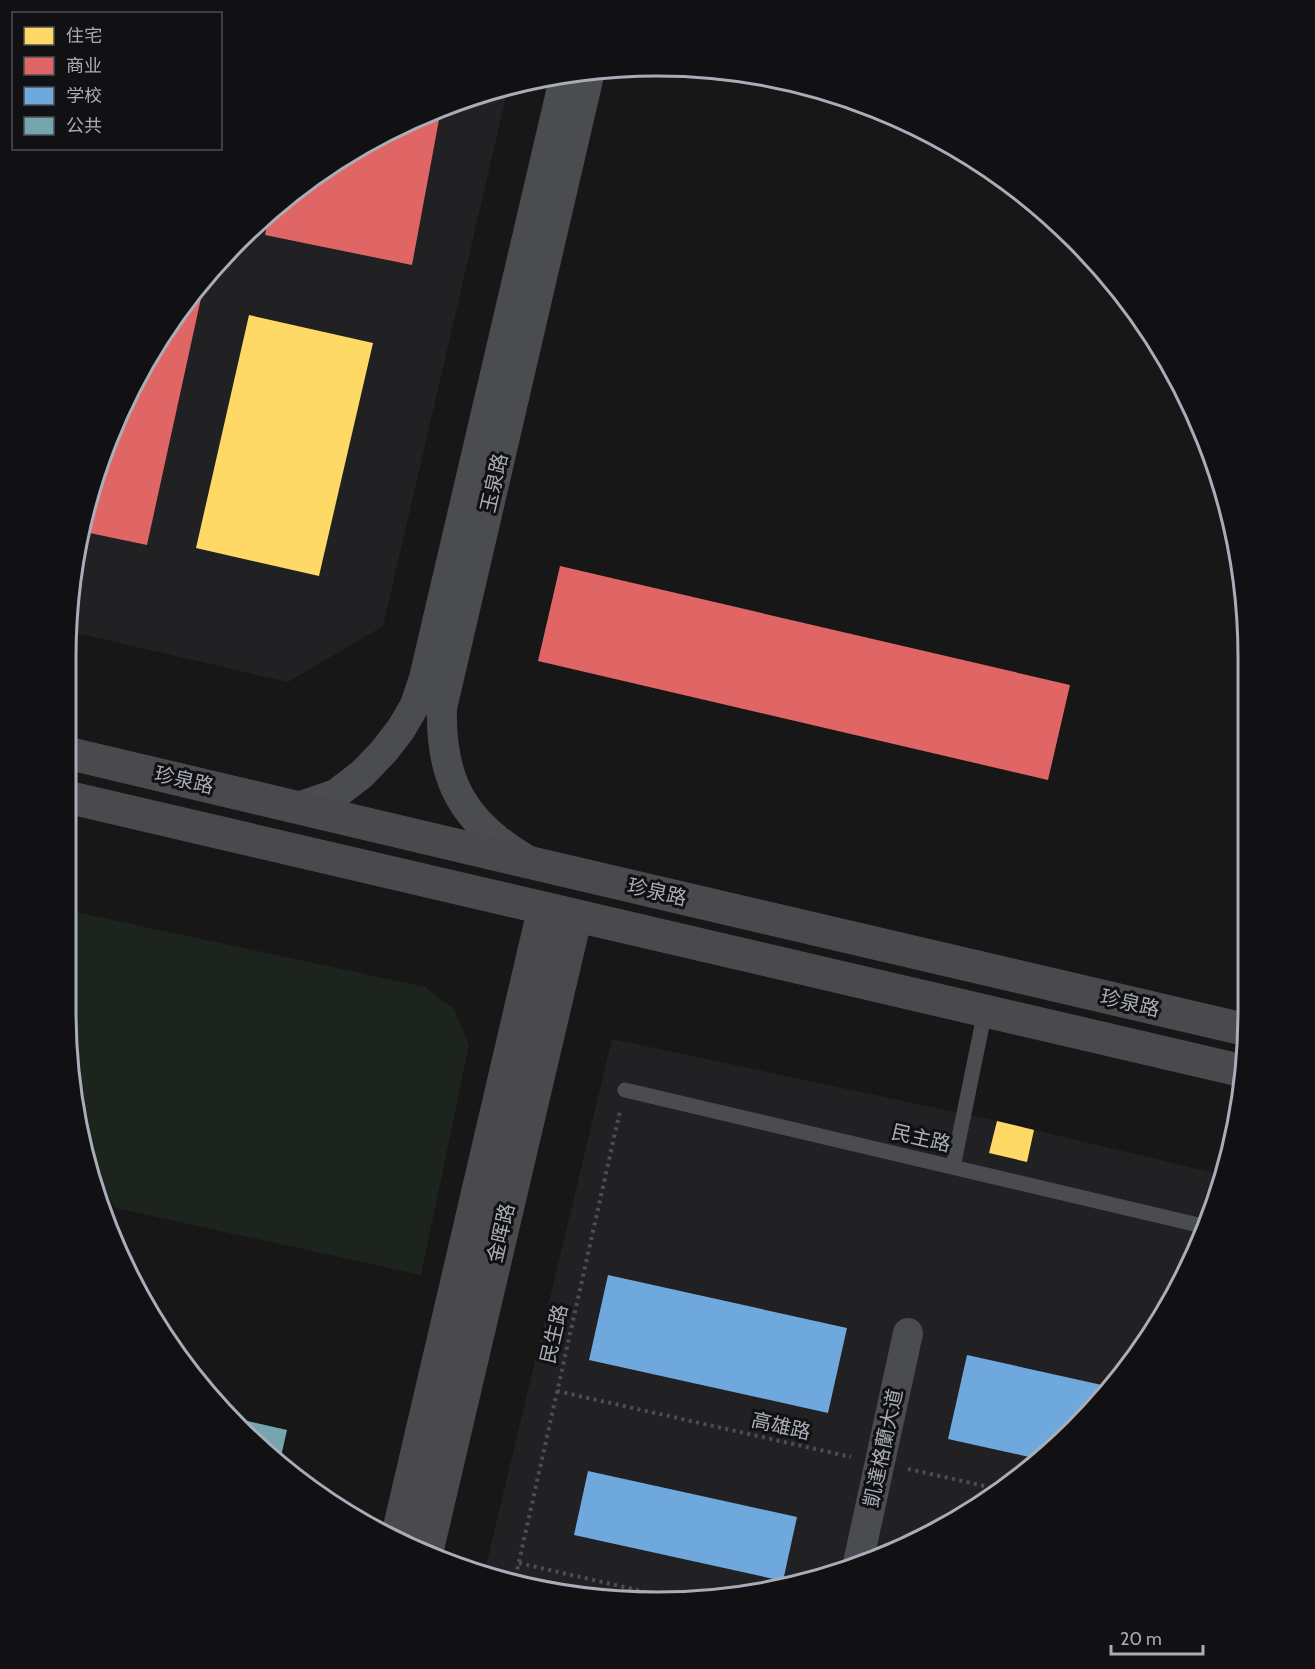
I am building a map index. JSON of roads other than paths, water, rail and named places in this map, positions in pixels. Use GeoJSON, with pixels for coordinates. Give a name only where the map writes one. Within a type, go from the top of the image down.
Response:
{"type":"FeatureCollection","features":[{"type":"Feature","properties":{"kind":"main road","name":"珍泉路"},"geometry":{"type":"LineString","coordinates":[[76,755],[1238,1028]]}},
{"type":"Feature","properties":{"kind":"main road","name":"珍泉路"},"geometry":{"type":"LineString","coordinates":[[76,798],[1235,1069]]}},
{"type":"Feature","properties":{"kind":"main road","name":"金晖路"},"geometry":{"type":"LineString","coordinates":[[398,1532],[544,908]]}},
{"type":"Feature","properties":{"kind":"main road","name":"金晖路"},"geometry":{"type":"LineString","coordinates":[[428,1545],[576,916]]}},
{"type":"Feature","properties":{"kind":"street","name":"玉泉路"},"geometry":{"type":"LineString","coordinates":[[532,863],[505,847],[485,831],[468,812],[448,770],[443,750],[442,708],[588,81]]}},
{"type":"Feature","properties":{"kind":"street","name":"玉泉路"},"geometry":{"type":"LineString","coordinates":[[298,807],[336,794],[362,774],[401,729],[415,705],[424,678],[563,85]]}},
{"type":"Feature","properties":{"kind":"street","name":"凱達格蘭大道"},"geometry":{"type":"LineString","coordinates":[[859,1556],[908,1333]]}},
{"type":"Feature","properties":{"kind":"lane"},"geometry":{"type":"LineString","coordinates":[[953,1167],[985,1011]]}},
{"type":"Feature","properties":{"kind":"lane","name":"民主路"},"geometry":{"type":"LineString","coordinates":[[625,1090],[1198,1225]]}}]}
